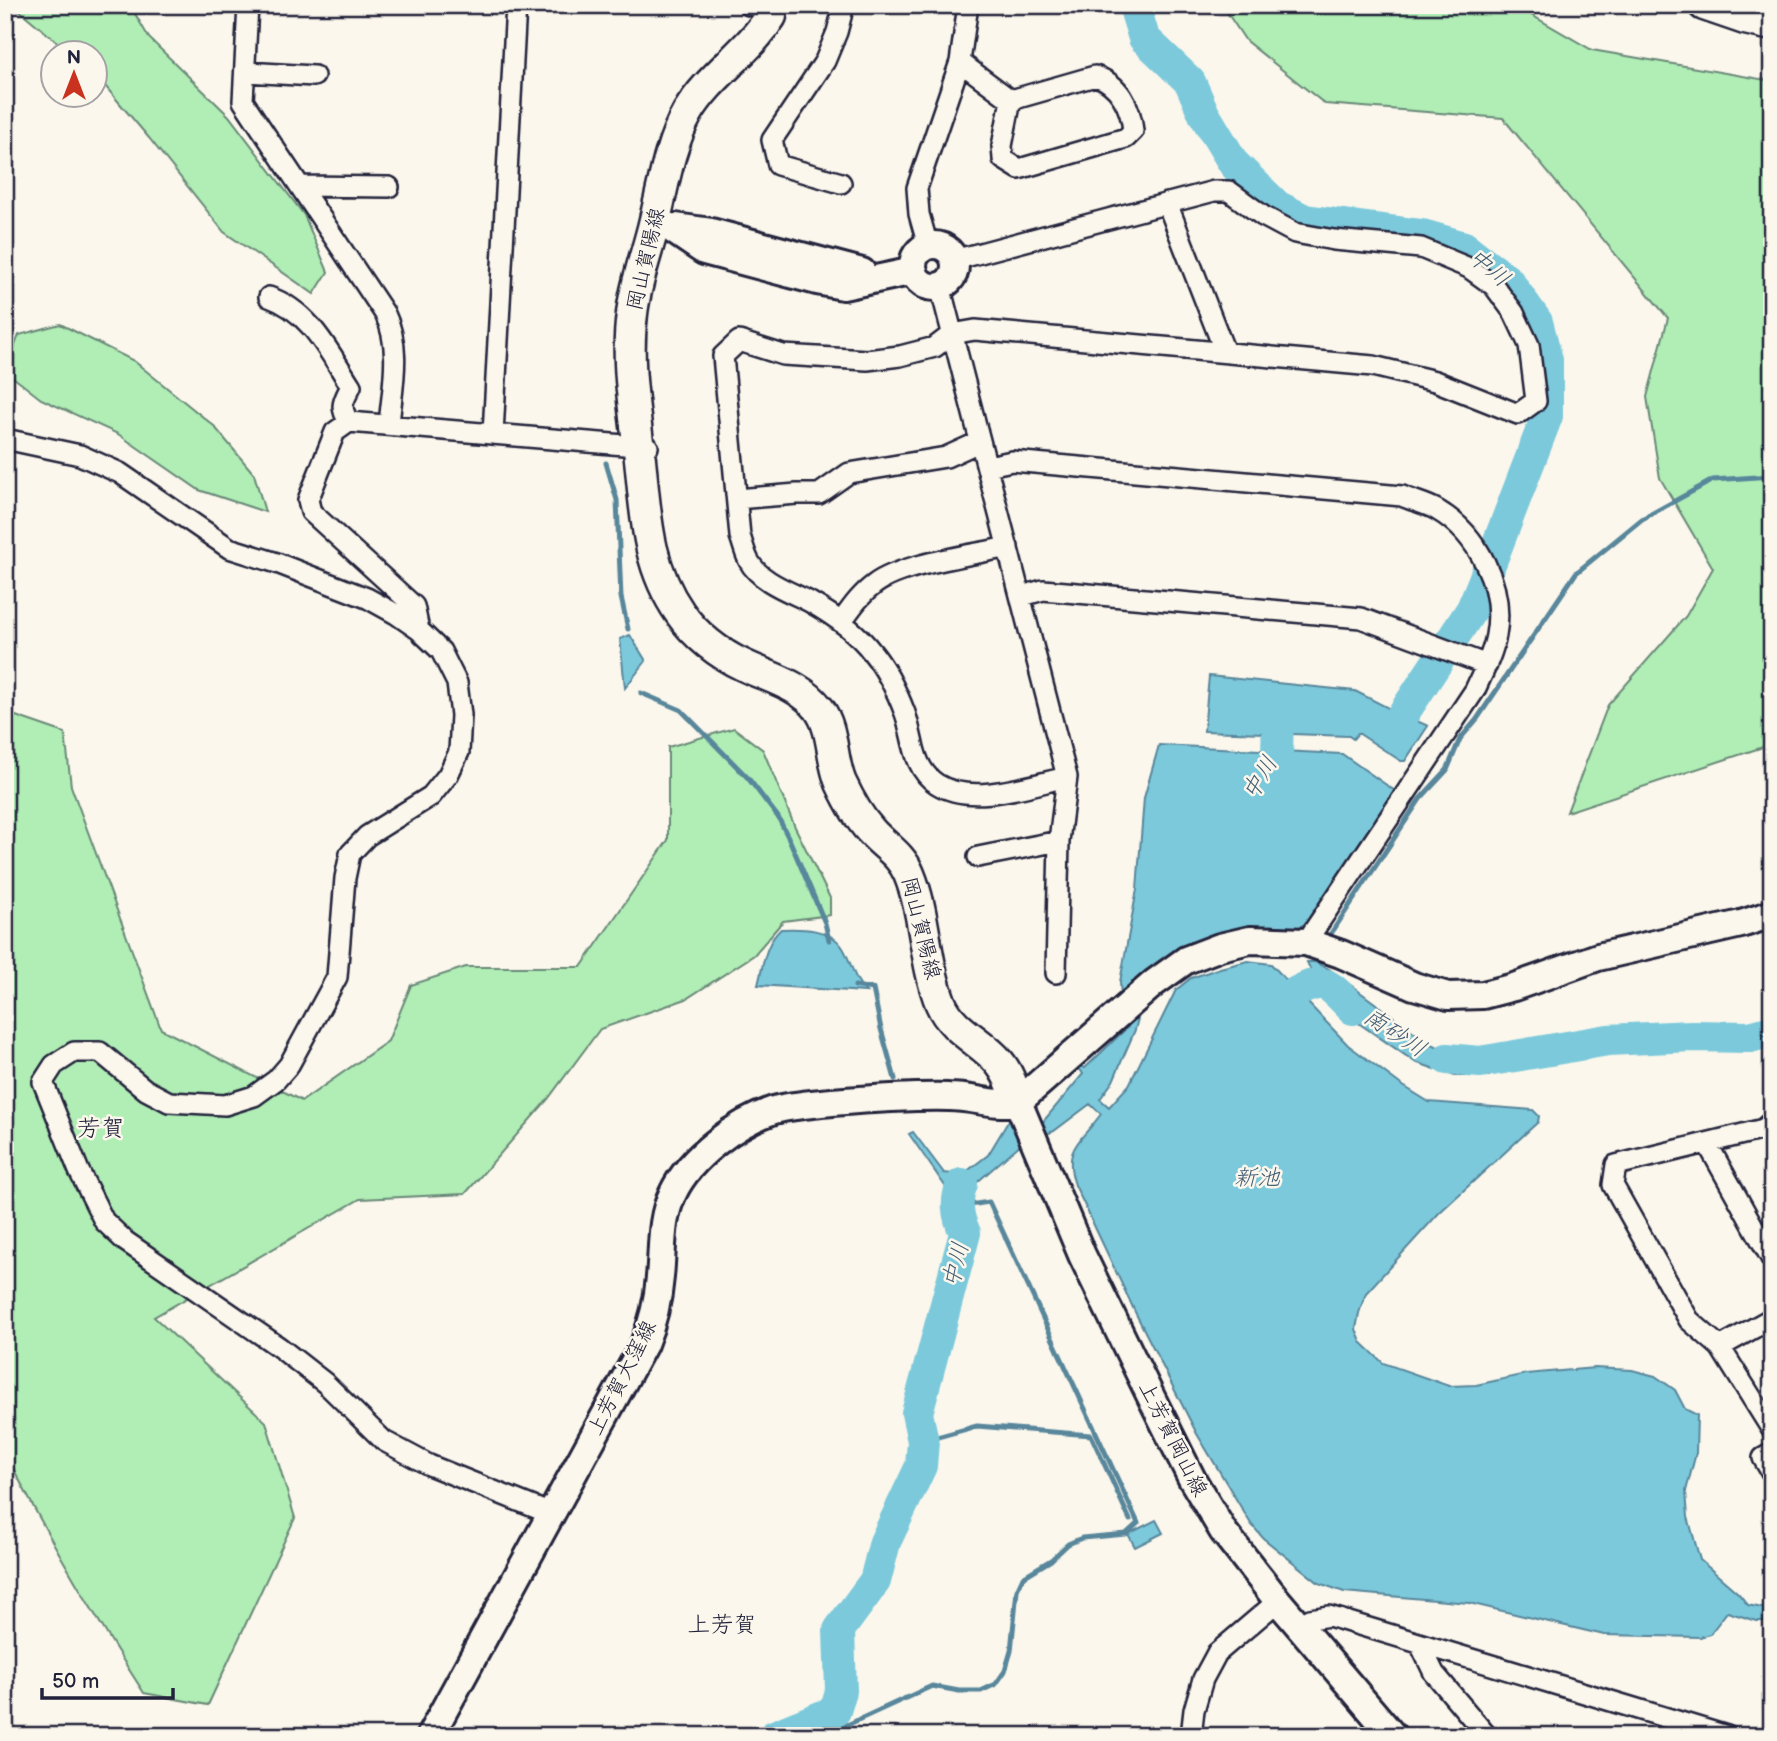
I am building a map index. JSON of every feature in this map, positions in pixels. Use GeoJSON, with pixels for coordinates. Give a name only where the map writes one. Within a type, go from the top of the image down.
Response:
{"type":"FeatureCollection","features":[{"type":"Feature","properties":{"kind":"main road"},"geometry":{"type":"LineString","coordinates":[[1704,5],[1772,25]]}},
{"type":"Feature","properties":{"kind":"main road","name":"岡山賀陽線"},"geometry":{"type":"LineString","coordinates":[[767,8],[771,33],[757,56],[714,106],[692,146],[661,225],[647,314],[644,447],[650,538],[661,581],[681,615],[709,645],[740,664],[790,685],[806,695],[821,711],[838,777],[850,803],[871,831],[897,854],[908,873],[942,1007],[957,1026],[1000,1063],[1010,1079],[1020,1107]]}},
{"type":"Feature","properties":{"kind":"main road"},"geometry":{"type":"LineString","coordinates":[[661,225],[704,251],[843,286],[914,271]]}},
{"type":"Feature","properties":{"kind":"main road"},"geometry":{"type":"LineString","coordinates":[[928,246],[944,247],[954,260],[951,278],[940,286],[927,285],[916,277],[914,271],[914,258],[922,248],[928,246]]}},
{"type":"Feature","properties":{"kind":"main road"},"geometry":{"type":"LineString","coordinates":[[1020,1107],[1132,1002],[1186,960],[1220,947],[1250,940],[1306,942],[1414,986],[1448,996],[1483,995],[1514,987],[1598,957],[1741,924],[1772,914]]}},
{"type":"Feature","properties":{"kind":"main road","name":"上芳賀大窪線"},"geometry":{"type":"LineString","coordinates":[[430,1736],[644,1344],[654,1318],[660,1275],[662,1228],[673,1192],[712,1144],[774,1110],[810,1104],[877,1098],[952,1097],[1020,1107]]}},
{"type":"Feature","properties":{"kind":"main road","name":"上芳賀岡山線"},"geometry":{"type":"LineString","coordinates":[[1020,1107],[1082,1255],[1192,1479],[1223,1531],[1278,1601],[1393,1736]]}},
{"type":"Feature","properties":{"kind":"street"},"geometry":{"type":"LineString","coordinates":[[248,5],[243,101],[386,314],[393,329],[396,345],[389,425]]}},
{"type":"Feature","properties":{"kind":"street"},"geometry":{"type":"LineString","coordinates":[[493,434],[516,5]]}},
{"type":"Feature","properties":{"kind":"street"},"geometry":{"type":"LineString","coordinates":[[841,183],[778,165],[772,140],[825,61],[844,5]]}},
{"type":"Feature","properties":{"kind":"street"},"geometry":{"type":"LineString","coordinates":[[928,246],[919,214],[917,188],[960,62],[968,5]]}},
{"type":"Feature","properties":{"kind":"street"},"geometry":{"type":"LineString","coordinates":[[960,62],[1011,100]]}},
{"type":"Feature","properties":{"kind":"street"},"geometry":{"type":"LineString","coordinates":[[244,72],[314,76]]}},
{"type":"Feature","properties":{"kind":"street"},"geometry":{"type":"LineString","coordinates":[[1095,76],[1108,79],[1132,115],[1133,131],[1126,138],[1019,169],[1003,159],[1002,146],[1011,100],[1095,76]]}},
{"type":"Feature","properties":{"kind":"street"},"geometry":{"type":"LineString","coordinates":[[300,186],[389,187]]}},
{"type":"Feature","properties":{"kind":"street"},"geometry":{"type":"LineString","coordinates":[[954,260],[1214,191],[1229,191],[1262,216],[1295,233],[1334,240],[1421,248],[1469,268],[1494,286],[1514,313],[1529,345],[1536,401],[1518,414],[1435,381],[1373,366],[1225,352],[975,330],[952,334],[935,347],[900,356],[867,360],[783,355],[739,341],[723,356],[740,536],[750,563],[774,585],[842,621],[872,652],[892,684],[905,715],[914,754],[936,783],[959,793],[984,794],[1067,777]]}},
{"type":"Feature","properties":{"kind":"street"},"geometry":{"type":"LineString","coordinates":[[1167,203],[1225,352]]}},
{"type":"Feature","properties":{"kind":"street"},"geometry":{"type":"LineString","coordinates":[[940,286],[1067,777],[1059,841],[1056,973]]}},
{"type":"Feature","properties":{"kind":"street"},"geometry":{"type":"LineString","coordinates":[[269,297],[283,302],[316,331],[329,348],[351,386],[343,404],[343,412],[349,422]]}},
{"type":"Feature","properties":{"kind":"street"},"geometry":{"type":"LineString","coordinates":[[419,630],[414,606],[311,512],[308,500],[335,432],[349,422],[644,447]]}},
{"type":"Feature","properties":{"kind":"street"},"geometry":{"type":"LineString","coordinates":[[5,439],[80,455],[120,473],[229,548],[277,563],[367,598],[419,630],[441,652],[457,683],[461,715],[459,751],[448,775],[431,796],[367,836],[350,855],[345,878],[337,977],[289,1065],[276,1080],[254,1096],[225,1105],[169,1102],[146,1090],[100,1052],[74,1052],[54,1065],[43,1082],[79,1171],[104,1222],[125,1241],[279,1347],[325,1383],[384,1441],[429,1465],[551,1514]]}},
{"type":"Feature","properties":{"kind":"street"},"geometry":{"type":"LineString","coordinates":[[737,499],[819,495],[849,473],[946,457],[979,442]]}},
{"type":"Feature","properties":{"kind":"street"},"geometry":{"type":"LineString","coordinates":[[988,466],[1012,461],[1402,496],[1437,510],[1465,532],[1484,559],[1493,581],[1497,634],[1487,665],[1475,690],[1306,942]]}},
{"type":"Feature","properties":{"kind":"street"},"geometry":{"type":"LineString","coordinates":[[842,621],[866,591],[898,571],[1008,547]]}},
{"type":"Feature","properties":{"kind":"street"},"geometry":{"type":"LineString","coordinates":[[1022,596],[1043,590],[1361,618],[1487,665]]}},
{"type":"Feature","properties":{"kind":"street"},"geometry":{"type":"LineString","coordinates":[[978,857],[1059,841]]}},
{"type":"Feature","properties":{"kind":"street"},"geometry":{"type":"LineString","coordinates":[[1771,1129],[1616,1166],[1614,1185],[1689,1320],[1720,1348],[1772,1430]]}},
{"type":"Feature","properties":{"kind":"street"},"geometry":{"type":"LineString","coordinates":[[1707,1143],[1772,1259]]}},
{"type":"Feature","properties":{"kind":"street"},"geometry":{"type":"LineString","coordinates":[[1720,1348],[1772,1318]]}},
{"type":"Feature","properties":{"kind":"street"},"geometry":{"type":"LineString","coordinates":[[1772,1453],[1763,1458],[1772,1473]]}},
{"type":"Feature","properties":{"kind":"street"},"geometry":{"type":"LineString","coordinates":[[1191,1736],[1200,1689],[1217,1653],[1278,1601]]}},
{"type":"Feature","properties":{"kind":"street"},"geometry":{"type":"LineString","coordinates":[[1301,1626],[1310,1619],[1329,1616],[1695,1732],[1727,1736]]}},
{"type":"Feature","properties":{"kind":"street"},"geometry":{"type":"LineString","coordinates":[[1420,1644],[1434,1673],[1487,1736]]}},
{"type":"Feature","properties":{"kind":"green space"},"geometry":{"type":"Polygon","coordinates":[[[13,5],[130,5],[149,38],[229,116],[304,215],[328,272],[314,294],[224,232],[108,89],[108,38],[52,38],[13,5]]]}},
{"type":"Feature","properties":{"kind":"green space"},"geometry":{"type":"Polygon","coordinates":[[[1222,5],[1514,5],[1592,50],[1772,81],[1772,744],[1567,812],[1608,705],[1686,616],[1713,568],[1660,478],[1647,397],[1668,318],[1503,118],[1325,104],[1246,41],[1222,5]]]}},
{"type":"Feature","properties":{"kind":"green space"},"geometry":{"type":"Polygon","coordinates":[[[60,324],[134,361],[214,426],[254,474],[265,512],[199,490],[118,434],[41,399],[5,371],[19,335],[60,324]]]}},
{"type":"Feature","properties":{"kind":"green space"},"geometry":{"type":"Polygon","coordinates":[[[7,713],[65,733],[71,786],[161,1029],[302,1101],[388,1041],[411,985],[466,967],[581,967],[668,840],[668,747],[734,728],[763,750],[795,827],[830,898],[830,915],[783,921],[754,955],[686,999],[600,1029],[548,1099],[465,1194],[360,1199],[154,1317],[266,1422],[295,1518],[208,1705],[144,1693],[71,1574],[5,1452],[7,713]]]}},
{"type":"Feature","properties":{"kind":"water"},"geometry":{"type":"Polygon","coordinates":[[[630,635],[646,661],[625,688],[620,639],[630,635]]]}},
{"type":"Feature","properties":{"kind":"water"},"geometry":{"type":"Polygon","coordinates":[[[1209,676],[1355,691],[1392,710],[1402,705],[1411,709],[1410,718],[1428,726],[1405,761],[1358,733],[1353,739],[1349,736],[1204,731],[1209,676]]]}},
{"type":"Feature","properties":{"kind":"water","name":"新池"},"geometry":{"type":"Polygon","coordinates":[[[1159,745],[1342,754],[1395,791],[1312,921],[1292,930],[1192,946],[1140,1011],[1135,1030],[1113,1081],[1100,1099],[1109,1107],[1129,1085],[1176,990],[1191,978],[1248,961],[1271,964],[1348,1045],[1429,1102],[1533,1110],[1539,1116],[1538,1122],[1439,1213],[1366,1293],[1356,1329],[1361,1342],[1383,1363],[1449,1386],[1476,1385],[1526,1374],[1595,1368],[1632,1370],[1655,1376],[1675,1390],[1685,1409],[1697,1415],[1696,1453],[1686,1491],[1688,1517],[1700,1560],[1748,1605],[1772,1610],[1772,1614],[1764,1621],[1727,1612],[1710,1634],[1700,1637],[1604,1635],[1469,1603],[1344,1592],[1319,1583],[1263,1538],[1251,1524],[1197,1434],[1075,1185],[1072,1153],[1101,1114],[1090,1104],[1054,1131],[1022,1143],[967,1191],[961,1214],[969,1229],[953,1219],[953,1211],[945,1210],[947,1189],[909,1134],[913,1132],[944,1173],[962,1175],[988,1155],[1009,1120],[1014,1118],[1042,1123],[1083,1074],[1079,1068],[1085,1068],[1128,1027],[1120,982],[1137,889],[1144,798],[1159,745]]]}},
{"type":"Feature","properties":{"kind":"water"},"geometry":{"type":"Polygon","coordinates":[[[781,929],[806,929],[831,936],[838,941],[858,982],[866,992],[758,985],[768,948],[781,929]]]}},
{"type":"Feature","properties":{"kind":"water"},"geometry":{"type":"Polygon","coordinates":[[[1307,962],[1315,962],[1329,969],[1426,1041],[1444,1050],[1462,1053],[1485,1046],[1489,1076],[1455,1076],[1415,1062],[1357,1022],[1314,978],[1307,962]]]}},
{"type":"Feature","properties":{"kind":"water"},"geometry":{"type":"Polygon","coordinates":[[[1156,1520],[1163,1533],[1135,1547],[1128,1534],[1156,1520]]]}},
{"type":"Feature","properties":{"kind":"waterway","name":"中川"},"geometry":{"type":"LineString","coordinates":[[1134,5],[1144,38],[1190,82],[1204,114],[1234,164],[1277,206],[1305,220],[1422,235],[1464,247],[1508,281],[1537,322],[1547,360],[1547,416],[1482,585],[1472,609],[1392,731],[1378,724]]}},
{"type":"Feature","properties":{"kind":"waterway"},"geometry":{"type":"LineString","coordinates":[[606,463],[617,500],[621,597],[628,629]]}},
{"type":"Feature","properties":{"kind":"waterway"},"geometry":{"type":"LineString","coordinates":[[1330,935],[1420,799],[1447,770],[1460,739],[1477,719],[1576,573],[1642,519],[1713,480],[1772,476]]}},
{"type":"Feature","properties":{"kind":"waterway"},"geometry":{"type":"LineString","coordinates":[[641,693],[681,710],[748,778],[778,817],[825,923],[829,940]]}},
{"type":"Feature","properties":{"kind":"waterway","name":"中川"},"geometry":{"type":"LineString","coordinates":[[1258,786],[1277,758],[1278,709],[1297,710]]}},
{"type":"Feature","properties":{"kind":"waterway","name":"南砂川"},"geometry":{"type":"LineString","coordinates":[[1263,1016],[1303,988],[1321,984],[1331,988],[1353,1009]]}},
{"type":"Feature","properties":{"kind":"waterway"},"geometry":{"type":"LineString","coordinates":[[855,986],[873,989],[895,1079]]}},
{"type":"Feature","properties":{"kind":"waterway","name":"南砂川"},"geometry":{"type":"LineString","coordinates":[[1447,1059],[1480,1062],[1608,1040],[1692,1036],[1750,1037],[1772,1031]]}},
{"type":"Feature","properties":{"kind":"waterway","name":"中川"},"geometry":{"type":"LineString","coordinates":[[774,1736],[835,1711],[841,1691],[839,1630],[875,1581],[885,1542],[921,1466],[923,1441],[917,1413],[965,1233],[958,1208],[962,1184]]}},
{"type":"Feature","properties":{"kind":"waterway"},"geometry":{"type":"LineString","coordinates":[[823,1736],[932,1686],[959,1691],[981,1691],[996,1684],[1005,1671],[1011,1651],[1017,1590],[1023,1577],[1051,1560],[1068,1544],[1082,1538],[1126,1534],[1138,1523],[989,1202],[957,1207]]}},
{"type":"Feature","properties":{"kind":"waterway"},"geometry":{"type":"LineString","coordinates":[[923,1441],[977,1426],[1091,1435],[1130,1520]]}},
{"type":"Feature","properties":{"kind":"district","name":"芳賀"},"geometry":{"type":"Point","coordinates":[101,1128]}},
{"type":"Feature","properties":{"kind":"district","name":"上芳賀"},"geometry":{"type":"Point","coordinates":[722,1625]}}]}
